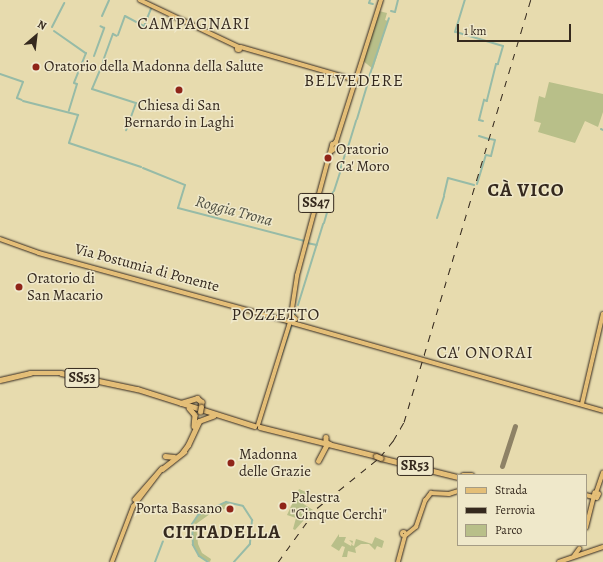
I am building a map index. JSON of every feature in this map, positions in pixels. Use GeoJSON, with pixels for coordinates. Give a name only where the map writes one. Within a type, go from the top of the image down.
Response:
{"type":"FeatureCollection","features":[{"type":"Feature","properties":{"kind":"highway","name":"SS53"},"geometry":{"type":"LineString","coordinates":[[0,380],[30,373],[56,373],[129,388],[163,397],[228,420],[257,426]]}},
{"type":"Feature","properties":{"kind":"highway"},"geometry":{"type":"LineString","coordinates":[[163,397],[184,403],[195,398]]}},
{"type":"Feature","properties":{"kind":"highway"},"geometry":{"type":"LineString","coordinates":[[189,443],[201,407],[201,401],[195,398]]}},
{"type":"Feature","properties":{"kind":"highway"},"geometry":{"type":"LineString","coordinates":[[195,398],[191,401],[192,406],[210,414]]}},
{"type":"Feature","properties":{"kind":"highway"},"geometry":{"type":"LineString","coordinates":[[171,400],[188,407],[194,412],[194,425],[189,443]]}},
{"type":"Feature","properties":{"kind":"highway"},"geometry":{"type":"LineString","coordinates":[[161,470],[183,453],[200,420],[209,416],[221,417],[257,426]]}},
{"type":"Feature","properties":{"kind":"highway","name":"SR53"},"geometry":{"type":"LineString","coordinates":[[257,426],[457,477]]}},
{"type":"Feature","properties":{"kind":"highway"},"geometry":{"type":"LineString","coordinates":[[321,443],[326,438],[326,443],[335,446]]}},
{"type":"Feature","properties":{"kind":"highway"},"geometry":{"type":"LineString","coordinates":[[314,441],[322,444],[322,448]]}},
{"type":"Feature","properties":{"kind":"highway"},"geometry":{"type":"LineString","coordinates":[[318,461],[322,448],[327,444]]}},
{"type":"Feature","properties":{"kind":"highway"},"geometry":{"type":"LineString","coordinates":[[161,470],[170,460],[166,456],[183,453]]}},
{"type":"Feature","properties":{"kind":"main road"},"geometry":{"type":"LineString","coordinates":[[140,0],[239,47],[354,80]]}},
{"type":"Feature","properties":{"kind":"main road","name":"SS47"},"geometry":{"type":"LineString","coordinates":[[257,426],[291,321],[292,296],[333,149],[337,147],[335,143],[354,80],[381,0]]}},
{"type":"Feature","properties":{"kind":"main road","name":"Via Postumia di Ponente"},"geometry":{"type":"LineString","coordinates":[[0,239],[603,410]]}},
{"type":"Feature","properties":{"kind":"main road"},"geometry":{"type":"LineString","coordinates":[[582,404],[603,314]]}},
{"type":"Feature","properties":{"kind":"main road"},"geometry":{"type":"LineString","coordinates":[[130,508],[140,499],[161,470]]}},
{"type":"Feature","properties":{"kind":"main road"},"geometry":{"type":"LineString","coordinates":[[124,531],[130,508],[161,470]]}},
{"type":"Feature","properties":{"kind":"main road"},"geometry":{"type":"LineString","coordinates":[[587,525],[603,473]]}},
{"type":"Feature","properties":{"kind":"main road"},"geometry":{"type":"LineString","coordinates":[[398,562],[405,535],[418,524],[425,501],[431,493],[449,494],[457,490]]}},
{"type":"Feature","properties":{"kind":"main road"},"geometry":{"type":"LineString","coordinates":[[110,562],[135,503]]}},
{"type":"Feature","properties":{"kind":"main road"},"geometry":{"type":"LineString","coordinates":[[559,562],[578,553],[603,547]]}},
{"type":"Feature","properties":{"kind":"green space"},"geometry":{"type":"Polygon","coordinates":[[[379,11],[387,13],[385,20],[388,21],[373,69],[362,60],[379,11]]]}},
{"type":"Feature","properties":{"kind":"green space"},"geometry":{"type":"Polygon","coordinates":[[[549,82],[603,94],[603,112],[598,127],[585,121],[575,143],[538,132],[541,123],[534,121],[539,96],[545,98],[549,82]]]}},
{"type":"Feature","properties":{"kind":"green space"},"geometry":{"type":"Polygon","coordinates":[[[299,489],[306,492],[302,503],[313,510],[295,530],[293,529],[296,518],[287,515],[299,489]]]}},
{"type":"Feature","properties":{"kind":"green space"},"geometry":{"type":"Polygon","coordinates":[[[222,503],[232,503],[230,508],[214,511],[196,524],[192,523],[198,516],[222,503]]]}},
{"type":"Feature","properties":{"kind":"green space"},"geometry":{"type":"Polygon","coordinates":[[[193,524],[196,526],[198,544],[202,553],[211,559],[210,562],[200,557],[193,545],[191,533],[193,524]]]}},
{"type":"Feature","properties":{"kind":"green space"},"geometry":{"type":"Polygon","coordinates":[[[339,534],[339,537],[346,537],[344,542],[351,546],[352,543],[349,540],[353,541],[352,545],[354,546],[356,539],[372,544],[375,537],[384,541],[382,548],[377,546],[375,550],[369,544],[361,544],[355,548],[356,553],[348,551],[347,557],[342,557],[345,547],[342,546],[339,551],[331,546],[339,534]]]}},
{"type":"Feature","properties":{"kind":"waterway"},"geometry":{"type":"LineString","coordinates":[[102,16],[109,0]]}},
{"type":"Feature","properties":{"kind":"waterway"},"geometry":{"type":"LineString","coordinates":[[370,0],[369,3],[373,4]]}},
{"type":"Feature","properties":{"kind":"waterway"},"geometry":{"type":"LineString","coordinates":[[391,11],[395,12],[398,0]]}},
{"type":"Feature","properties":{"kind":"waterway"},"geometry":{"type":"LineString","coordinates":[[455,32],[465,0]]}},
{"type":"Feature","properties":{"kind":"waterway"},"geometry":{"type":"LineString","coordinates":[[52,27],[64,3]]}},
{"type":"Feature","properties":{"kind":"waterway"},"geometry":{"type":"LineString","coordinates":[[118,35],[125,16],[144,26],[152,6]]}},
{"type":"Feature","properties":{"kind":"waterway"},"geometry":{"type":"LineString","coordinates":[[369,77],[389,18]]}},
{"type":"Feature","properties":{"kind":"waterway"},"geometry":{"type":"LineString","coordinates":[[94,56],[104,28],[100,26]]}},
{"type":"Feature","properties":{"kind":"waterway"},"geometry":{"type":"LineString","coordinates":[[54,31],[86,53],[74,83],[77,84],[69,111]]}},
{"type":"Feature","properties":{"kind":"waterway"},"geometry":{"type":"LineString","coordinates":[[456,32],[503,46],[498,64],[496,64],[487,101],[484,100]]}},
{"type":"Feature","properties":{"kind":"waterway"},"geometry":{"type":"LineString","coordinates":[[103,61],[113,34],[117,36]]}},
{"type":"Feature","properties":{"kind":"waterway"},"geometry":{"type":"LineString","coordinates":[[103,63],[92,89],[136,103],[126,130]]}},
{"type":"Feature","properties":{"kind":"waterway","name":"Roggia Trona"},"geometry":{"type":"LineString","coordinates":[[0,74],[23,82],[17,98],[22,100]]}},
{"type":"Feature","properties":{"kind":"waterway"},"geometry":{"type":"LineString","coordinates":[[357,119],[369,79]]}},
{"type":"Feature","properties":{"kind":"waterway"},"geometry":{"type":"LineString","coordinates":[[483,121],[479,120],[484,100]]}},
{"type":"Feature","properties":{"kind":"waterway","name":"Roggia Trona"},"geometry":{"type":"LineString","coordinates":[[23,101],[78,115],[69,143],[141,167]]}},
{"type":"Feature","properties":{"kind":"waterway"},"geometry":{"type":"LineString","coordinates":[[348,147],[356,120]]}},
{"type":"Feature","properties":{"kind":"waterway"},"geometry":{"type":"LineString","coordinates":[[479,136],[489,139]]}},
{"type":"Feature","properties":{"kind":"waterway"},"geometry":{"type":"LineString","coordinates":[[477,184],[486,155],[491,156],[495,140],[490,139]]}},
{"type":"Feature","properties":{"kind":"waterway"},"geometry":{"type":"LineString","coordinates":[[340,170],[347,148]]}},
{"type":"Feature","properties":{"kind":"waterway","name":"Roggia Trona"},"geometry":{"type":"LineString","coordinates":[[143,168],[185,185],[178,208],[305,241]]}},
{"type":"Feature","properties":{"kind":"waterway"},"geometry":{"type":"LineString","coordinates":[[334,191],[340,172]]}},
{"type":"Feature","properties":{"kind":"waterway"},"geometry":{"type":"LineString","coordinates":[[444,195],[448,178],[474,185]]}},
{"type":"Feature","properties":{"kind":"waterway"},"geometry":{"type":"LineString","coordinates":[[324,223],[333,192]]}},
{"type":"Feature","properties":{"kind":"waterway"},"geometry":{"type":"LineString","coordinates":[[437,218],[444,196]]}},
{"type":"Feature","properties":{"kind":"waterway"},"geometry":{"type":"LineString","coordinates":[[298,305],[323,224]]}},
{"type":"Feature","properties":{"kind":"waterway","name":"Roggia Trona"},"geometry":{"type":"LineString","coordinates":[[307,243],[317,245]]}},
{"type":"Feature","properties":{"kind":"waterway"},"geometry":{"type":"LineString","coordinates":[[281,356],[291,327]]}},
{"type":"Feature","properties":{"kind":"waterway"},"geometry":{"type":"LineString","coordinates":[[208,562],[199,556],[193,545],[192,524],[198,515],[226,502],[243,506],[252,520],[250,544],[234,562]]}},
{"type":"Feature","properties":{"kind":"waterway"},"geometry":{"type":"LineString","coordinates":[[155,562],[163,541]]}},
{"type":"Feature","properties":{"kind":"runway"},"geometry":{"type":"LineString","coordinates":[[502,466],[515,426]]}},
{"type":"Feature","properties":{"kind":"railway"},"geometry":{"type":"LineString","coordinates":[[278,562],[317,508],[380,457],[393,441],[404,422],[531,0]]}},
{"type":"Feature","properties":{"kind":"place","name":"Oratorio della Madonna della Salute"},"geometry":{"type":"Point","coordinates":[36,67]}},
{"type":"Feature","properties":{"kind":"place","name":"Chiesa di San Bernardo in Laghi"},"geometry":{"type":"Point","coordinates":[179,90]}},
{"type":"Feature","properties":{"kind":"place","name":"Oratorio Ca' Moro"},"geometry":{"type":"Point","coordinates":[328,158]}},
{"type":"Feature","properties":{"kind":"place","name":"Oratorio di San Macario"},"geometry":{"type":"Point","coordinates":[19,287]}},
{"type":"Feature","properties":{"kind":"place","name":"Madonna delle Grazie"},"geometry":{"type":"Point","coordinates":[231,463]}},
{"type":"Feature","properties":{"kind":"place","name":"Palestra \"Cinque Cerchi\""},"geometry":{"type":"Point","coordinates":[283,506]}},
{"type":"Feature","properties":{"kind":"place","name":"Porta Bassano"},"geometry":{"type":"Point","coordinates":[230,509]}},
{"type":"Feature","properties":{"kind":"district","name":"CAMPAGNARI"},"geometry":{"type":"Point","coordinates":[194,24]}},
{"type":"Feature","properties":{"kind":"district","name":"BELVEDERE"},"geometry":{"type":"Point","coordinates":[354,81]}},
{"type":"Feature","properties":{"kind":"district","name":"CÀ VICO"},"geometry":{"type":"Point","coordinates":[526,191]}},
{"type":"Feature","properties":{"kind":"district","name":"POZZETTO"},"geometry":{"type":"Point","coordinates":[276,315]}},
{"type":"Feature","properties":{"kind":"district","name":"CA' ONORAI"},"geometry":{"type":"Point","coordinates":[485,353]}},
{"type":"Feature","properties":{"kind":"district","name":"CITTADELLA"},"geometry":{"type":"Point","coordinates":[222,533]}}]}
